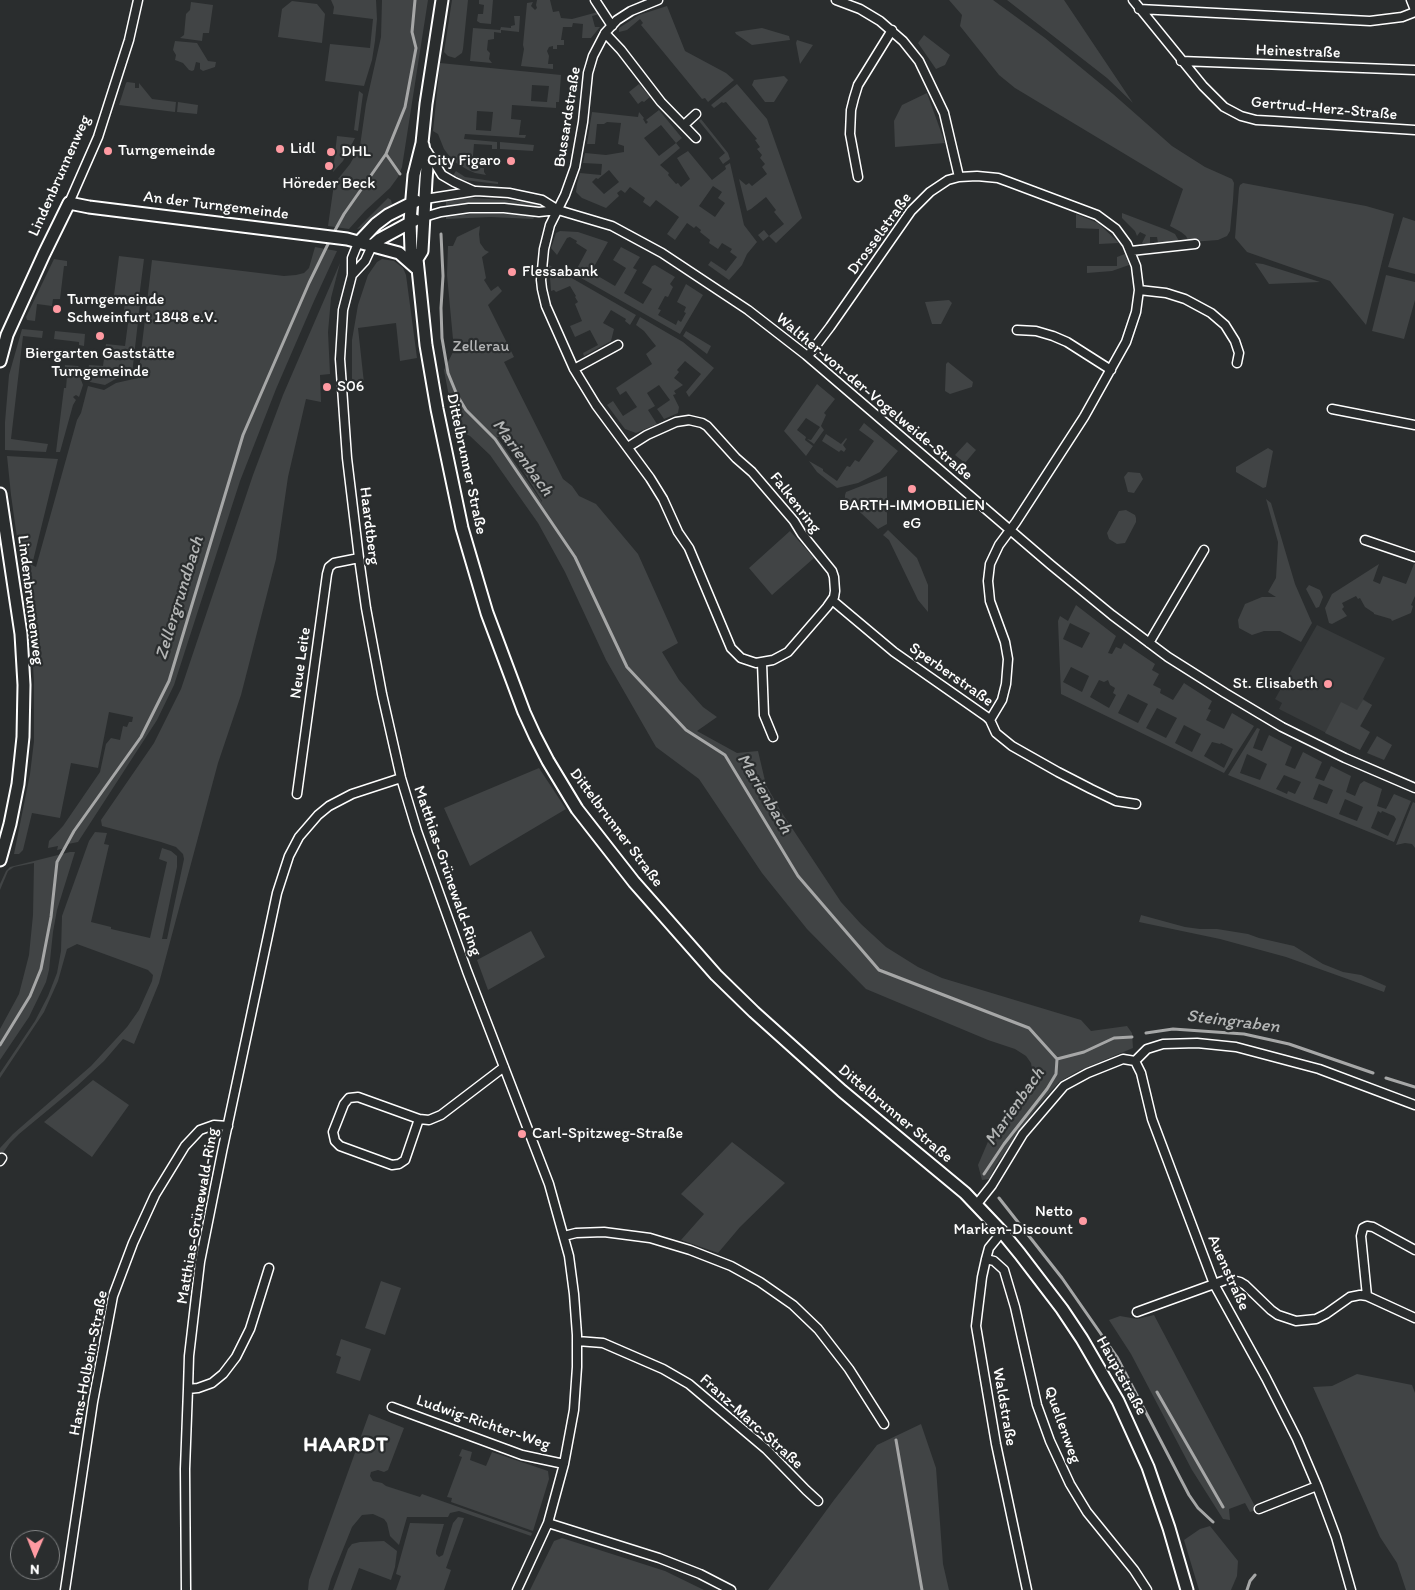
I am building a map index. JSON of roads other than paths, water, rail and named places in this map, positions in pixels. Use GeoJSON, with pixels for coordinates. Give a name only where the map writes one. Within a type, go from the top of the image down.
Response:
{"type":"FeatureCollection","features":[{"type":"Feature","properties":{"kind":"street","name":"Lindenbrunnenweg"},"geometry":{"type":"LineString","coordinates":[[0,358],[7,335],[98,137],[129,40],[138,0]]}},
{"type":"Feature","properties":{"kind":"street","name":"Dittelbrunner Straße"},"geometry":{"type":"LineString","coordinates":[[442,0],[422,143],[416,166],[411,202],[411,251],[417,259],[426,345],[450,474],[473,567],[487,613],[524,712],[548,761],[577,809],[634,882],[716,975],[842,1091],[977,1204]]}},
{"type":"Feature","properties":{"kind":"street"},"geometry":{"type":"LineString","coordinates":[[595,0],[612,26]]}},
{"type":"Feature","properties":{"kind":"street","name":"Bussardstraße"},"geometry":{"type":"LineString","coordinates":[[558,210],[575,167],[583,122],[589,66],[597,46],[605,33],[631,11],[658,0]]}},
{"type":"Feature","properties":{"kind":"street"},"geometry":{"type":"LineString","coordinates":[[836,0],[860,8],[892,30],[912,51],[927,75],[944,113],[959,177]]}},
{"type":"Feature","properties":{"kind":"street","name":"Gertrud-Herz-Straße"},"geometry":{"type":"LineString","coordinates":[[1132,0],[1203,86],[1224,107],[1241,116],[1256,120],[1415,130]]}},
{"type":"Feature","properties":{"kind":"street"},"geometry":{"type":"LineString","coordinates":[[1139,9],[1370,21],[1402,17],[1415,11],[1411,0]]}},
{"type":"Feature","properties":{"kind":"street"},"geometry":{"type":"LineString","coordinates":[[858,176],[850,134],[851,110],[858,85],[892,30]]}},
{"type":"Feature","properties":{"kind":"street"},"geometry":{"type":"LineString","coordinates":[[605,33],[621,50],[660,102],[696,138]]}},
{"type":"Feature","properties":{"kind":"street","name":"Heinestraße"},"geometry":{"type":"LineString","coordinates":[[1181,61],[1415,70]]}},
{"type":"Feature","properties":{"kind":"street"},"geometry":{"type":"LineString","coordinates":[[684,125],[696,114]]}},
{"type":"Feature","properties":{"kind":"street","name":"Dittelbrunner Straße"},"geometry":{"type":"LineString","coordinates":[[417,259],[422,251],[427,167],[422,143]]}},
{"type":"Feature","properties":{"kind":"street","name":"Walther-von-der-Vogelweide-Straße"},"geometry":{"type":"LineString","coordinates":[[422,143],[442,175],[476,191]]}},
{"type":"Feature","properties":{"kind":"street","name":"Drosselstraße"},"geometry":{"type":"LineString","coordinates":[[808,356],[910,211],[934,188],[959,177],[998,178],[1097,215],[1122,236],[1131,251],[1136,266],[1139,290],[1134,322],[1126,342],[1073,435],[992,558],[988,573],[990,601],[1005,642],[1008,659],[1006,684],[1002,700],[990,720]]}},
{"type":"Feature","properties":{"kind":"street","name":"Walther-von-der-Vogelweide-Straße"},"geometry":{"type":"LineString","coordinates":[[425,198],[476,191],[509,193],[542,200],[558,210],[612,226],[662,253],[748,310],[808,356],[1090,597],[1149,643],[1225,693],[1282,727],[1345,758],[1415,788]]}},
{"type":"Feature","properties":{"kind":"street"},"geometry":{"type":"LineString","coordinates":[[358,242],[388,215],[411,202],[425,198]]}},
{"type":"Feature","properties":{"kind":"street","name":"An der Turngemeinde"},"geometry":{"type":"LineString","coordinates":[[69,203],[94,208],[325,236],[358,242],[399,253],[410,261],[418,272]]}},
{"type":"Feature","properties":{"kind":"street","name":"Walther-von-der-Vogelweide-Straße"},"geometry":{"type":"LineString","coordinates":[[424,217],[441,212],[469,208],[504,208],[539,212],[558,210]]}},
{"type":"Feature","properties":{"kind":"street"},"geometry":{"type":"LineString","coordinates":[[558,210],[550,225],[544,249],[541,280],[546,306],[574,369],[596,405],[659,492],[678,532],[689,548],[731,648],[737,655],[746,660],[762,662],[777,659],[788,652],[832,600]]}},
{"type":"Feature","properties":{"kind":"street"},"geometry":{"type":"LineString","coordinates":[[372,246],[380,238],[410,221],[424,217]]}},
{"type":"Feature","properties":{"kind":"street","name":"Haardtberg"},"geometry":{"type":"LineString","coordinates":[[358,242],[352,258],[352,275],[343,310],[340,359],[347,458],[366,608],[401,778]]}},
{"type":"Feature","properties":{"kind":"street"},"geometry":{"type":"LineString","coordinates":[[1131,251],[1195,244]]}},
{"type":"Feature","properties":{"kind":"street","name":"Haardtberg"},"geometry":{"type":"LineString","coordinates":[[352,275],[365,261],[372,246]]}},
{"type":"Feature","properties":{"kind":"street"},"geometry":{"type":"LineString","coordinates":[[1139,290],[1185,299],[1211,313],[1225,326],[1235,341],[1238,353],[1237,362]]}},
{"type":"Feature","properties":{"kind":"street"},"geometry":{"type":"LineString","coordinates":[[1017,330],[1053,336],[1067,342],[1111,370]]}},
{"type":"Feature","properties":{"kind":"street"},"geometry":{"type":"LineString","coordinates":[[574,369],[618,345]]}},
{"type":"Feature","properties":{"kind":"street"},"geometry":{"type":"LineString","coordinates":[[1332,409],[1415,425]]}},
{"type":"Feature","properties":{"kind":"street","name":"Falkenring"},"geometry":{"type":"LineString","coordinates":[[628,447],[653,432],[680,421],[692,420],[707,426],[736,458],[752,472],[794,521],[828,566],[834,577],[835,584],[832,600]]}},
{"type":"Feature","properties":{"kind":"street","name":"Lindenbrunnenweg"},"geometry":{"type":"LineString","coordinates":[[0,494],[21,634],[24,685],[23,737],[18,784],[10,824],[0,859]]}},
{"type":"Feature","properties":{"kind":"street"},"geometry":{"type":"LineString","coordinates":[[1365,540],[1415,556]]}},
{"type":"Feature","properties":{"kind":"street"},"geometry":{"type":"LineString","coordinates":[[1149,643],[1204,550]]}},
{"type":"Feature","properties":{"kind":"street","name":"Neue Leite"},"geometry":{"type":"LineString","coordinates":[[297,794],[327,574],[329,567],[334,563],[359,558]]}},
{"type":"Feature","properties":{"kind":"street","name":"Sperberstraße"},"geometry":{"type":"LineString","coordinates":[[832,600],[894,652],[990,720],[996,733],[1001,738],[1043,764],[1116,800],[1136,804]]}},
{"type":"Feature","properties":{"kind":"street"},"geometry":{"type":"LineString","coordinates":[[762,662],[764,714],[773,737]]}},
{"type":"Feature","properties":{"kind":"street","name":"Matthias-Grünewald-Ring"},"geometry":{"type":"LineString","coordinates":[[186,1590],[185,1469],[188,1389],[200,1262],[266,940],[278,893],[289,856],[299,837],[318,815],[329,806],[352,794],[401,778],[429,867],[549,1184],[569,1256],[577,1341],[574,1410],[564,1464],[548,1523],[517,1590]]}},
{"type":"Feature","properties":{"kind":"street"},"geometry":{"type":"LineString","coordinates":[[977,1204],[992,1185],[1023,1134],[1064,1086],[1088,1072],[1123,1059],[1136,1061],[1147,1049],[1163,1044],[1236,1047],[1319,1068],[1415,1105]]}},
{"type":"Feature","properties":{"kind":"street","name":"Auenstraße"},"geometry":{"type":"LineString","coordinates":[[1136,1061],[1141,1073],[1152,1119],[1214,1284],[1277,1399],[1317,1486],[1336,1537],[1351,1590]]}},
{"type":"Feature","properties":{"kind":"street"},"geometry":{"type":"LineString","coordinates":[[419,1119],[405,1160],[399,1164],[392,1165],[340,1146],[335,1140],[333,1132],[344,1104],[349,1098],[358,1097],[419,1119],[429,1120],[441,1114],[504,1067]]}},
{"type":"Feature","properties":{"kind":"street","name":"Hans-Holbein-Straße"},"geometry":{"type":"LineString","coordinates":[[65,1590],[93,1402],[113,1296],[133,1243],[155,1195],[185,1146],[200,1130],[214,1125],[228,1126]]}},
{"type":"Feature","properties":{"kind":"street","name":"Hauptstraße"},"geometry":{"type":"LineString","coordinates":[[977,1204],[1002,1232],[1062,1309],[1118,1401],[1148,1467],[1169,1528],[1187,1590]]}},
{"type":"Feature","properties":{"kind":"street"},"geometry":{"type":"LineString","coordinates":[[1367,1296],[1361,1236],[1363,1228],[1367,1226],[1373,1227],[1415,1250]]}},
{"type":"Feature","properties":{"kind":"street"},"geometry":{"type":"LineString","coordinates":[[564,1236],[576,1233],[604,1232],[650,1238],[722,1262],[760,1282],[793,1305],[818,1329],[849,1369],[884,1424]]}},
{"type":"Feature","properties":{"kind":"street","name":"Waldstraße"},"geometry":{"type":"LineString","coordinates":[[1002,1232],[989,1248],[978,1301],[976,1326],[996,1444],[1027,1590]]}},
{"type":"Feature","properties":{"kind":"street","name":"Quellenweg"},"geometry":{"type":"LineString","coordinates":[[986,1259],[994,1261],[1004,1270],[1015,1307],[1037,1405],[1050,1442],[1070,1484],[1087,1512],[1134,1570],[1147,1590]]}},
{"type":"Feature","properties":{"kind":"street"},"geometry":{"type":"LineString","coordinates":[[188,1389],[212,1383],[223,1374],[236,1357],[251,1327],[269,1268]]}},
{"type":"Feature","properties":{"kind":"street"},"geometry":{"type":"LineString","coordinates":[[1137,1312],[1228,1279],[1240,1282],[1250,1289],[1278,1315],[1296,1321],[1316,1319],[1350,1297],[1360,1294],[1415,1318]]}},
{"type":"Feature","properties":{"kind":"street","name":"Franz-Marc-Straße"},"geometry":{"type":"LineString","coordinates":[[577,1341],[602,1343],[663,1369],[689,1384],[766,1449],[818,1501]]}},
{"type":"Feature","properties":{"kind":"street","name":"Ludwig-Richter-Weg"},"geometry":{"type":"LineString","coordinates":[[392,1406],[522,1454],[564,1464]]}},
{"type":"Feature","properties":{"kind":"street"},"geometry":{"type":"LineString","coordinates":[[1259,1509],[1317,1486]]}},
{"type":"Feature","properties":{"kind":"street"},"geometry":{"type":"LineString","coordinates":[[548,1523],[660,1558],[700,1574],[731,1590]]}},
{"type":"Feature","properties":{"kind":"waterway","name":"Marienbach"},"geometry":{"type":"LineString","coordinates":[[400,174],[386,154],[405,107],[416,48],[412,32],[415,0]]}},
{"type":"Feature","properties":{"kind":"waterway","name":"Zellergrundbach"},"geometry":{"type":"LineString","coordinates":[[333,234],[344,214],[386,154]]}},
{"type":"Feature","properties":{"kind":"waterway","name":"Marienbach"},"geometry":{"type":"LineString","coordinates":[[441,234],[443,276],[442,338],[448,373],[457,395],[466,410],[495,439],[575,557],[627,667],[686,730],[725,755],[798,876],[879,970],[1029,1028],[1057,1059],[1056,1074],[1047,1089],[1004,1144],[984,1174]]}},
{"type":"Feature","properties":{"kind":"waterway","name":"Zellergrundbach"},"geometry":{"type":"LineString","coordinates":[[0,1045],[30,996],[41,969],[51,917],[57,862],[74,831],[141,737],[169,681],[243,435],[309,283],[330,240]]}},
{"type":"Feature","properties":{"kind":"waterway","name":"Steingraben"},"geometry":{"type":"LineString","coordinates":[[1146,1033],[1173,1029],[1244,1034],[1289,1044],[1373,1073]]}},
{"type":"Feature","properties":{"kind":"waterway","name":"Steingraben"},"geometry":{"type":"LineString","coordinates":[[1057,1059],[1084,1052],[1114,1038],[1132,1037]]}},
{"type":"Feature","properties":{"kind":"waterway","name":"Steingraben"},"geometry":{"type":"LineString","coordinates":[[1386,1078],[1415,1087]]}},
{"type":"Feature","properties":{"kind":"waterway","name":"Marienbach"},"geometry":{"type":"LineString","coordinates":[[999,1198],[1062,1278],[1117,1357],[1189,1495],[1198,1508],[1213,1522]]}},
{"type":"Feature","properties":{"kind":"waterway"},"geometry":{"type":"LineString","coordinates":[[1157,1392],[1223,1507]]}},
{"type":"Feature","properties":{"kind":"waterway"},"geometry":{"type":"LineString","coordinates":[[896,1440],[922,1590]]}},
{"type":"Feature","properties":{"kind":"waterway"},"geometry":{"type":"LineString","coordinates":[[1247,1590],[1250,1581],[1255,1575]]}},
{"type":"Feature","properties":{"kind":"place","name":"Lidl"},"geometry":{"type":"Point","coordinates":[280,149]}},
{"type":"Feature","properties":{"kind":"place","name":"Turngemeinde"},"geometry":{"type":"Point","coordinates":[108,151]}},
{"type":"Feature","properties":{"kind":"place","name":"DHL"},"geometry":{"type":"Point","coordinates":[331,152]}},
{"type":"Feature","properties":{"kind":"place","name":"City Figaro"},"geometry":{"type":"Point","coordinates":[511,161]}},
{"type":"Feature","properties":{"kind":"place","name":"Höreder Beck"},"geometry":{"type":"Point","coordinates":[329,166]}},
{"type":"Feature","properties":{"kind":"place","name":"Flessabank"},"geometry":{"type":"Point","coordinates":[512,272]}},
{"type":"Feature","properties":{"kind":"place","name":"Turngemeinde Schweinfurt 1848 e.V."},"geometry":{"type":"Point","coordinates":[57,309]}},
{"type":"Feature","properties":{"kind":"place","name":"Biergarten Gaststätte Turngemeinde"},"geometry":{"type":"Point","coordinates":[100,336]}},
{"type":"Feature","properties":{"kind":"place","name":"S06"},"geometry":{"type":"Point","coordinates":[327,387]}},
{"type":"Feature","properties":{"kind":"place","name":"BARTH-IMMOBILIEN eG"},"geometry":{"type":"Point","coordinates":[912,489]}},
{"type":"Feature","properties":{"kind":"place","name":"St. Elisabeth"},"geometry":{"type":"Point","coordinates":[1328,684]}},
{"type":"Feature","properties":{"kind":"place","name":"Carl-Spitzweg-Straße"},"geometry":{"type":"Point","coordinates":[522,1134]}},
{"type":"Feature","properties":{"kind":"place","name":"Netto Marken-Discount"},"geometry":{"type":"Point","coordinates":[1083,1221]}},
{"type":"Feature","properties":{"kind":"district","name":"HAARDT"},"geometry":{"type":"Point","coordinates":[346,1446]}},
{"type":"Feature","properties":{"kind":"park label","name":"Zellerau"},"geometry":{"type":"Point","coordinates":[481,347]}}]}
